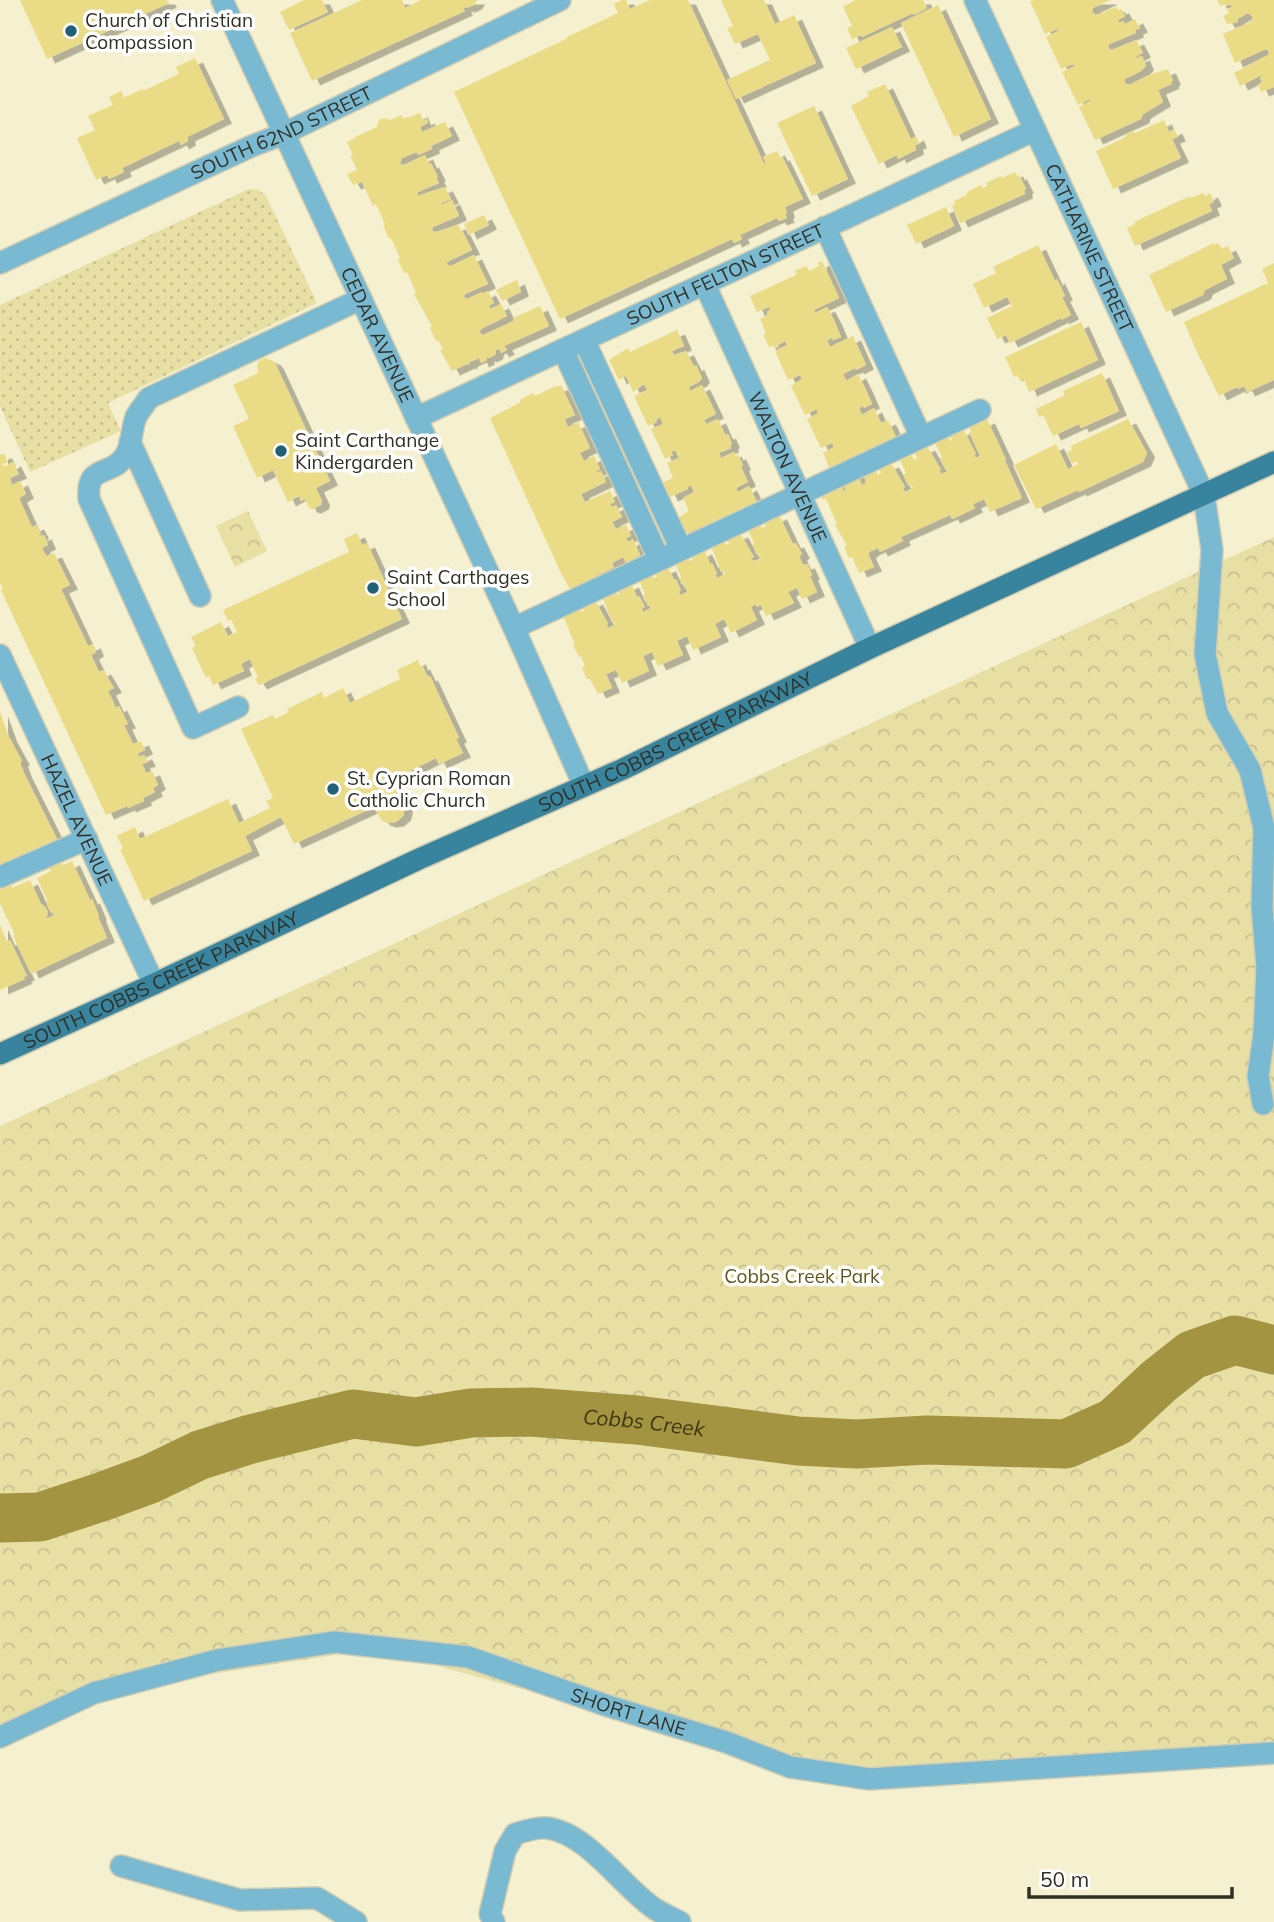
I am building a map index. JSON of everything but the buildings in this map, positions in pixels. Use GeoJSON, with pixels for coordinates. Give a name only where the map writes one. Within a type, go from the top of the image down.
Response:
{"type":"FeatureCollection","features":[{"type":"Feature","properties":{"kind":"main road","name":"SOUTH COBBS CREEK PARKWAY"},"geometry":{"type":"LineString","coordinates":[[0,1054],[419,859],[584,786],[870,648],[1274,462]]}},
{"type":"Feature","properties":{"kind":"street","name":"CEDAR AVENUE"},"geometry":{"type":"LineString","coordinates":[[222,0],[514,628],[584,786]]}},
{"type":"Feature","properties":{"kind":"street","name":"SOUTH 62ND STREET"},"geometry":{"type":"LineString","coordinates":[[0,263],[283,134],[560,0]]}},
{"type":"Feature","properties":{"kind":"street","name":"CATHARINE STREET"},"geometry":{"type":"LineString","coordinates":[[975,0],[1204,495],[1212,550],[1205,654],[1217,713],[1250,770],[1264,828],[1262,907],[1267,967],[1264,1034],[1258,1076],[1263,1104]]}},
{"type":"Feature","properties":{"kind":"street","name":"SOUTH FELTON STREET"},"geometry":{"type":"LineString","coordinates":[[416,418],[1035,130]]}},
{"type":"Feature","properties":{"kind":"street"},"geometry":{"type":"LineString","coordinates":[[825,227],[921,437]]}},
{"type":"Feature","properties":{"kind":"street","name":"WALTON AVENUE"},"geometry":{"type":"LineString","coordinates":[[705,285],[870,648]]}},
{"type":"Feature","properties":{"kind":"street"},"geometry":{"type":"LineString","coordinates":[[239,707],[193,728],[89,499],[88,485],[93,476],[116,465],[125,455],[131,442],[136,417],[149,398],[361,299]]}},
{"type":"Feature","properties":{"kind":"street"},"geometry":{"type":"LineString","coordinates":[[584,340],[681,549]]}},
{"type":"Feature","properties":{"kind":"street"},"geometry":{"type":"LineString","coordinates":[[563,350],[659,559]]}},
{"type":"Feature","properties":{"kind":"street"},"geometry":{"type":"LineString","coordinates":[[514,628],[980,410]]}},
{"type":"Feature","properties":{"kind":"street"},"geometry":{"type":"LineString","coordinates":[[131,442],[200,596]]}},
{"type":"Feature","properties":{"kind":"street","name":"HAZEL AVENUE"},"geometry":{"type":"LineString","coordinates":[[0,654],[154,984]]}},
{"type":"Feature","properties":{"kind":"street"},"geometry":{"type":"LineString","coordinates":[[0,877],[87,839]]}},
{"type":"Feature","properties":{"kind":"street","name":"SHORT LANE"},"geometry":{"type":"LineString","coordinates":[[0,1737],[94,1693],[218,1660],[335,1642],[468,1657],[608,1706],[726,1742],[790,1768],[869,1779],[1274,1753]]}},
{"type":"Feature","properties":{"kind":"street"},"geometry":{"type":"LineString","coordinates":[[494,1922],[490,1914],[505,1851],[515,1834],[546,1828],[577,1840],[654,1909],[680,1922]]}},
{"type":"Feature","properties":{"kind":"street"},"geometry":{"type":"LineString","coordinates":[[121,1866],[240,1900],[317,1899],[356,1922]]}},
{"type":"Feature","properties":{"kind":"green space"},"geometry":{"type":"Polygon","coordinates":[[[249,189],[259,190],[266,196],[317,303],[108,403],[121,431],[30,472],[0,406],[0,305],[249,189]]]}},
{"type":"Feature","properties":{"kind":"green space"},"geometry":{"type":"Polygon","coordinates":[[[248,511],[267,551],[235,567],[216,526],[248,511]]]}},
{"type":"Feature","properties":{"kind":"green space","name":"Cobbs Creek Park"},"geometry":{"type":"Polygon","coordinates":[[[1274,537],[1274,1763],[819,1770],[375,1649],[120,1688],[0,1742],[0,1126],[1274,537]]]}},
{"type":"Feature","properties":{"kind":"waterway","name":"Cobbs Creek"},"geometry":{"type":"LineString","coordinates":[[0,1518],[40,1517],[150,1479],[200,1455],[251,1439],[353,1414],[416,1422],[471,1413],[531,1412],[637,1420],[798,1441],[857,1444],[927,1440],[1066,1444],[1115,1422],[1192,1355],[1235,1340],[1274,1350]]}},
{"type":"Feature","properties":{"kind":"place","name":"Church of Christian Compassion"},"geometry":{"type":"Point","coordinates":[71,31]}},
{"type":"Feature","properties":{"kind":"place","name":"Saint Carthange Kindergarden"},"geometry":{"type":"Point","coordinates":[281,451]}},
{"type":"Feature","properties":{"kind":"place","name":"Saint Carthages School"},"geometry":{"type":"Point","coordinates":[373,588]}},
{"type":"Feature","properties":{"kind":"place","name":"St. Cyprian Roman Catholic Church"},"geometry":{"type":"Point","coordinates":[333,789]}}]}
